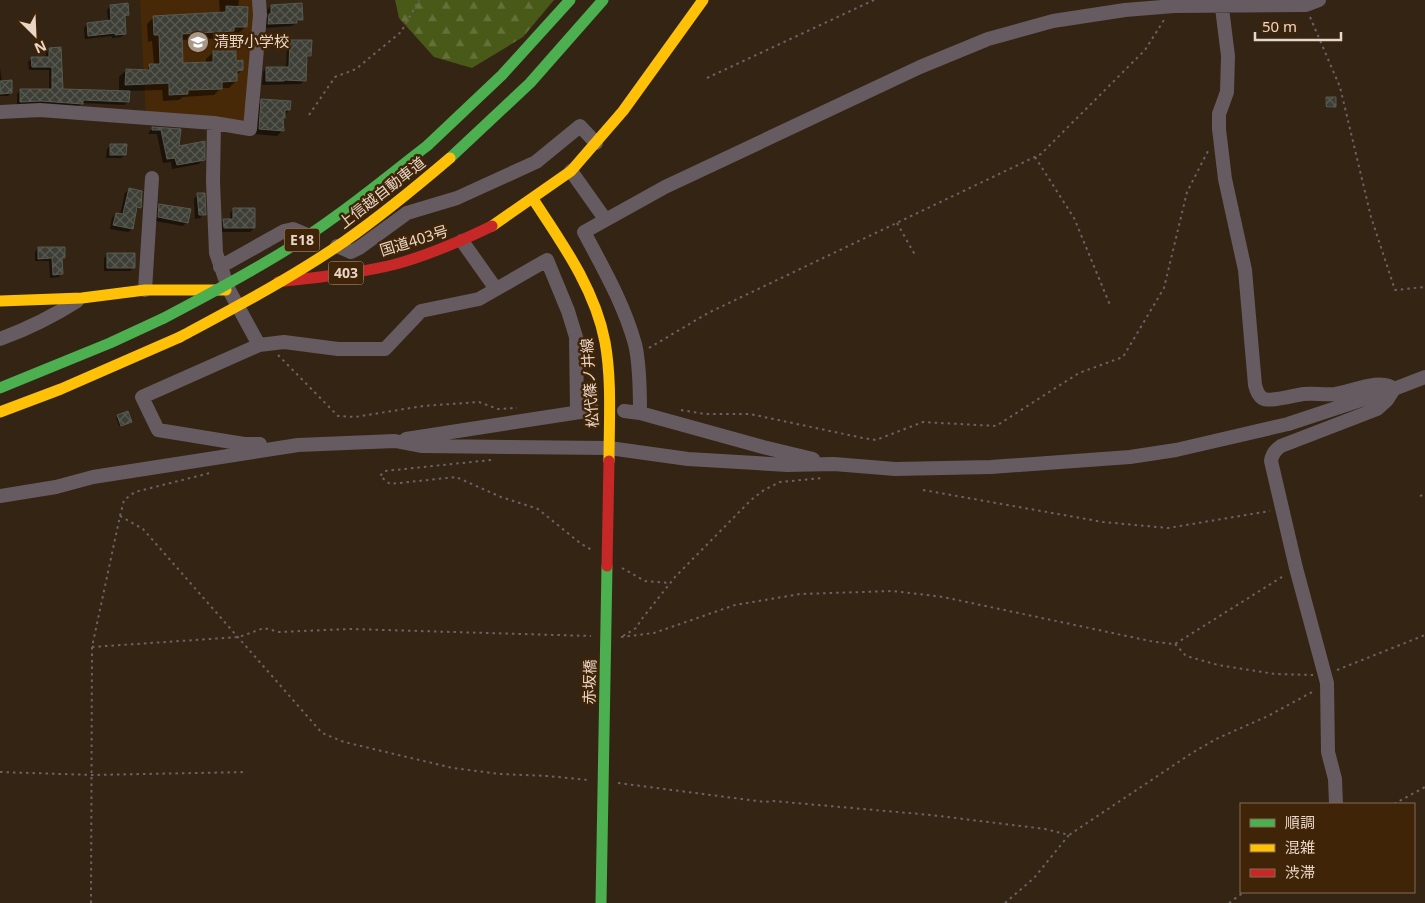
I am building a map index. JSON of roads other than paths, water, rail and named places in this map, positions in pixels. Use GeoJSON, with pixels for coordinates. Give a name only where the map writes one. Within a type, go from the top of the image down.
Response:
{"type":"FeatureCollection","features":[{"type":"Feature","properties":{"kind":"main road","name":"上信越自動車道"},"geometry":{"type":"LineString","coordinates":[[0,388],[110,343],[164,318],[296,244],[342,212],[428,145],[472,106],[510,68],[570,0]]}},
{"type":"Feature","properties":{"kind":"main road","name":"上信越自動車道"},"geometry":{"type":"LineString","coordinates":[[0,412],[61,389],[180,337],[272,288],[324,255],[367,225],[450,158],[530,82],[602,0]]}},
{"type":"Feature","properties":{"kind":"main road","name":"国道403号"},"geometry":{"type":"LineString","coordinates":[[0,302],[82,298],[145,290],[229,290],[350,273],[396,264],[462,241],[499,222],[533,200],[571,171],[624,111],[703,0]]}},
{"type":"Feature","properties":{"kind":"main road","name":"松代篠ノ井線"},"geometry":{"type":"LineString","coordinates":[[533,200],[564,245],[592,299],[605,342],[609,402],[609,455]]}},
{"type":"Feature","properties":{"kind":"main road","name":"赤坂橋"},"geometry":{"type":"LineString","coordinates":[[601,903],[609,455]]}},
{"type":"Feature","properties":{"kind":"street"},"geometry":{"type":"LineString","coordinates":[[0,112],[40,110],[214,123],[250,129],[260,0]]}},
{"type":"Feature","properties":{"kind":"street"},"geometry":{"type":"LineString","coordinates":[[640,413],[635,345],[619,300],[584,232],[605,219],[674,182],[920,67],[988,39],[1053,21],[1175,3],[1222,2],[1306,6],[1319,0]]}},
{"type":"Feature","properties":{"kind":"street"},"geometry":{"type":"LineString","coordinates":[[1222,2],[1228,56],[1227,92],[1219,114],[1219,129],[1225,179],[1245,270],[1257,391],[1262,398],[1268,400],[1304,394],[1335,394],[1380,384],[1389,385],[1394,390]]}},
{"type":"Feature","properties":{"kind":"street"},"geometry":{"type":"LineString","coordinates":[[214,123],[213,181],[216,253],[229,290],[263,344]]}},
{"type":"Feature","properties":{"kind":"street"},"geometry":{"type":"LineString","coordinates":[[220,267],[284,231],[293,229],[351,252],[407,213],[457,198],[536,162],[580,126],[596,143]]}},
{"type":"Feature","properties":{"kind":"street"},"geometry":{"type":"LineString","coordinates":[[571,171],[605,219]]}},
{"type":"Feature","properties":{"kind":"street"},"geometry":{"type":"LineString","coordinates":[[145,290],[152,178]]}},
{"type":"Feature","properties":{"kind":"street"},"geometry":{"type":"LineString","coordinates":[[462,241],[496,289]]}},
{"type":"Feature","properties":{"kind":"street"},"geometry":{"type":"LineString","coordinates":[[577,411],[576,337],[568,311],[547,260],[479,300],[421,311],[385,349],[338,348],[284,342],[263,344],[142,397],[158,430],[244,444],[298,445],[395,441],[593,410]]}},
{"type":"Feature","properties":{"kind":"street"},"geometry":{"type":"LineString","coordinates":[[0,339],[57,314],[82,298]]}},
{"type":"Feature","properties":{"kind":"street"},"geometry":{"type":"LineString","coordinates":[[395,441],[421,446],[787,465],[834,464],[895,469],[991,467],[1130,457],[1176,450],[1288,424],[1394,390],[1425,377]]}},
{"type":"Feature","properties":{"kind":"street"},"geometry":{"type":"LineString","coordinates":[[1336,803],[1335,779],[1328,752],[1326,679],[1296,568],[1272,461],[1274,452],[1281,446],[1377,408],[1387,400],[1394,390]]}},
{"type":"Feature","properties":{"kind":"street"},"geometry":{"type":"LineString","coordinates":[[624,411],[640,413],[763,448],[834,464]]}},
{"type":"Feature","properties":{"kind":"street"},"geometry":{"type":"LineString","coordinates":[[0,496],[56,487],[93,477],[298,445]]}},
{"type":"Feature","properties":{"kind":"place","name":"清野小学校"},"geometry":{"type":"Point","coordinates":[198,42]}}]}
